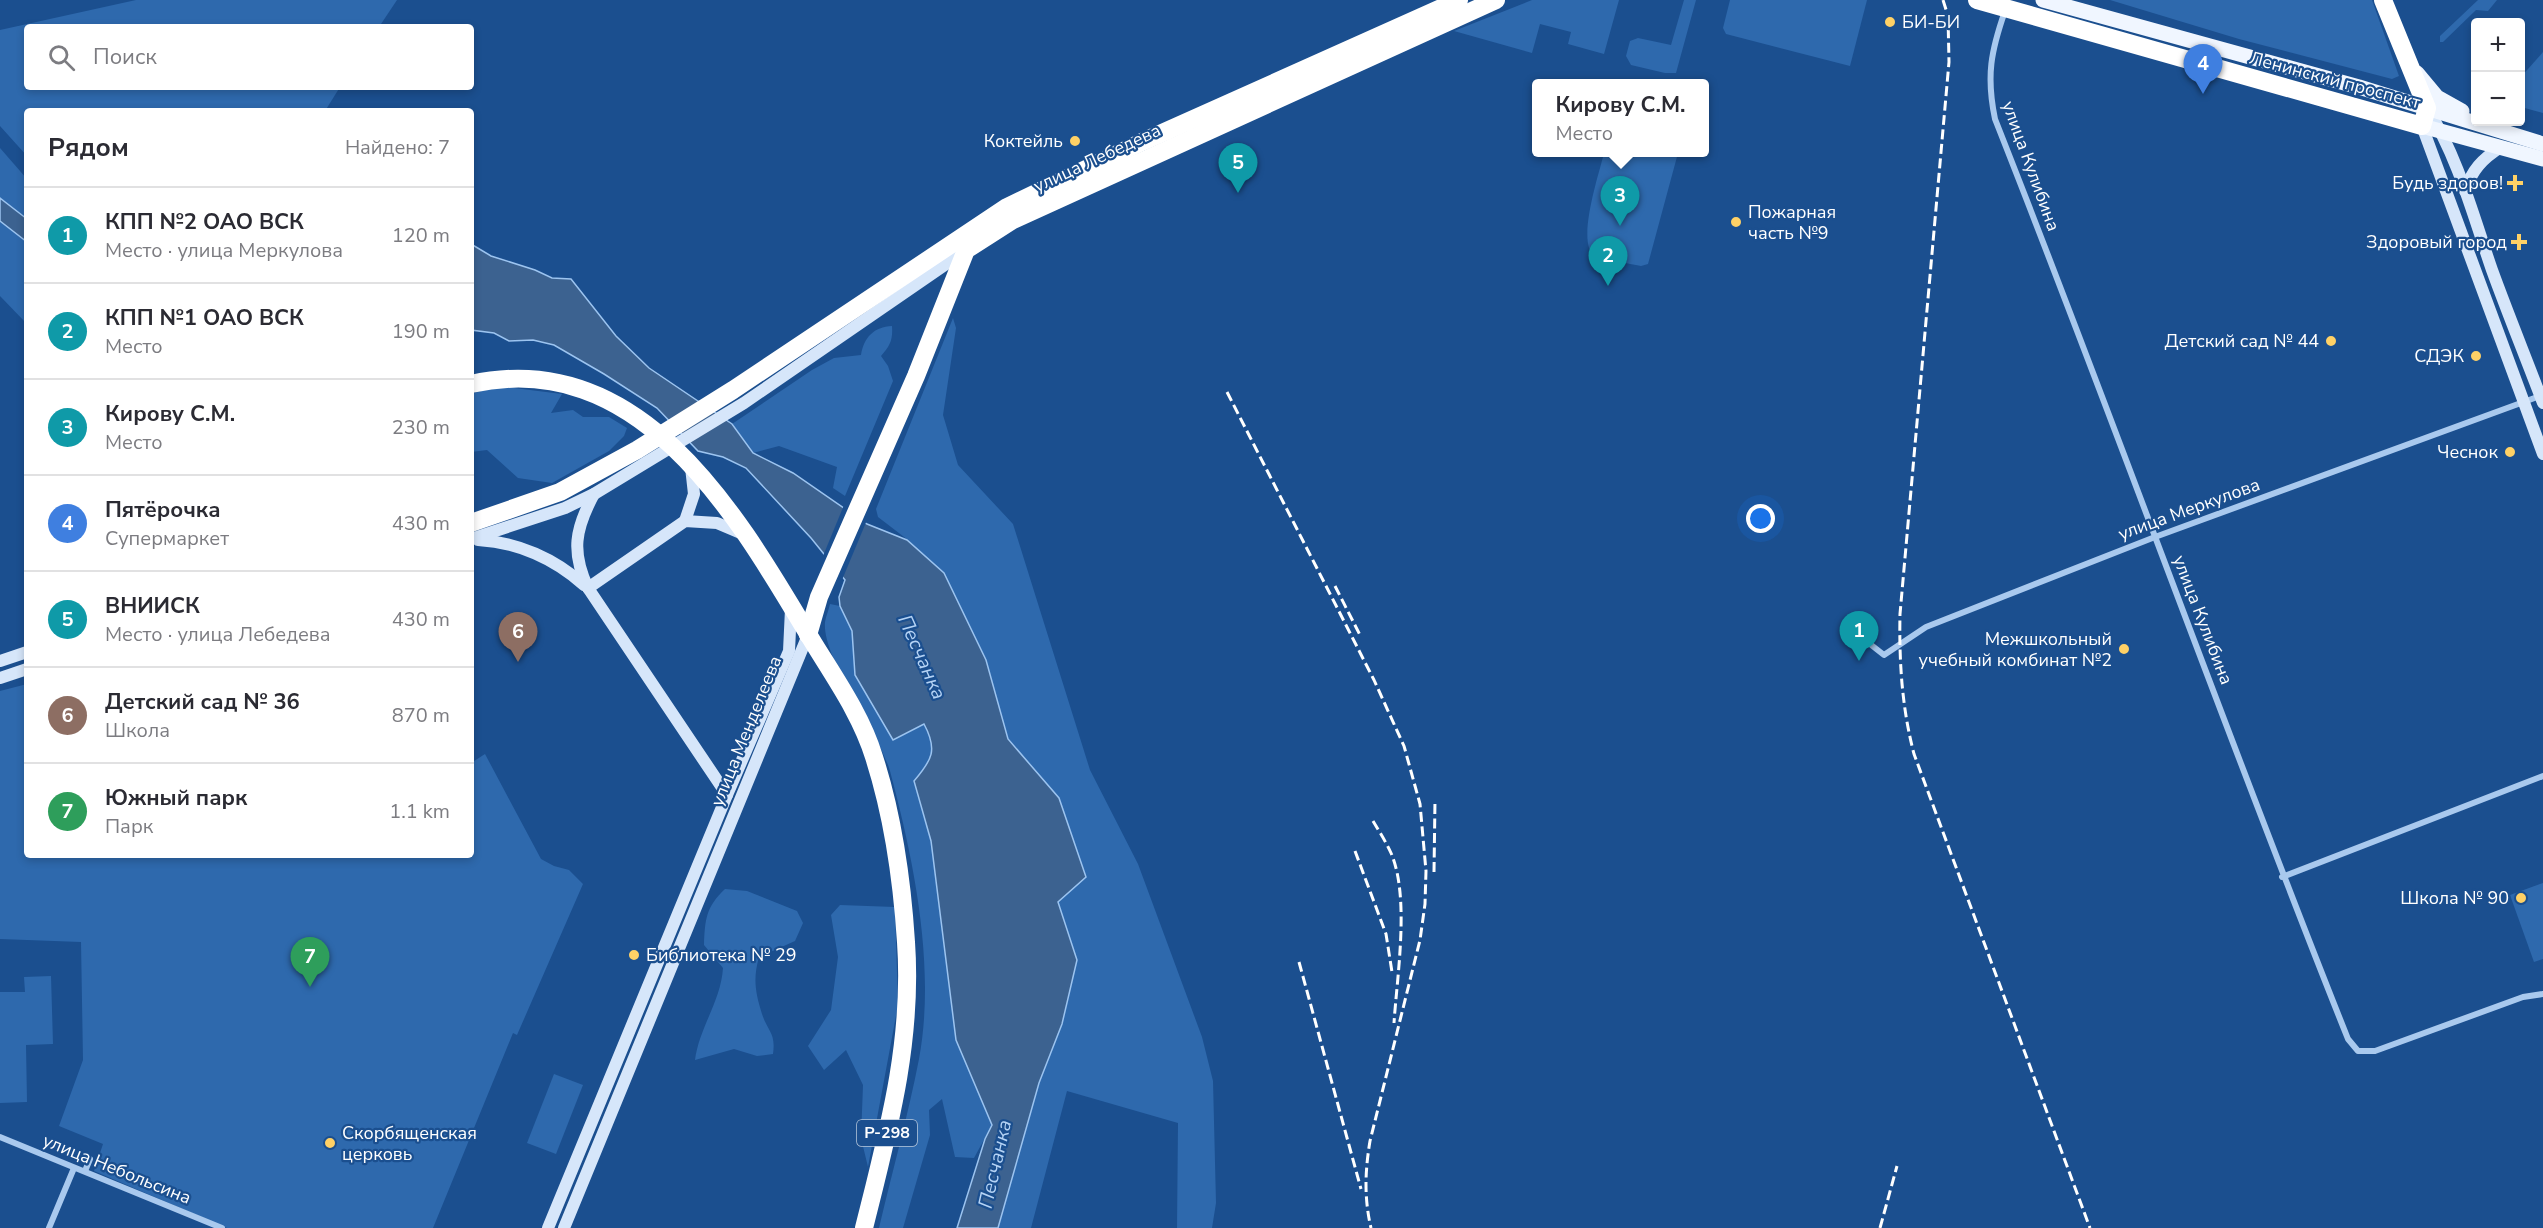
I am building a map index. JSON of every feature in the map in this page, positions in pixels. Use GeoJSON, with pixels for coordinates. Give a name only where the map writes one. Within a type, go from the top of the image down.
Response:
{"type":"FeatureCollection","features":[{"type":"Feature","properties":{"kind":"highway","name":"улица Лебедева"},"geometry":{"type":"LineString","coordinates":[[738,396],[1007,207],[1142,142],[1459,0]]}},
{"type":"Feature","properties":{"kind":"highway","name":"улица Лебедева"},"geometry":{"type":"LineString","coordinates":[[966,250],[1023,215],[1496,0]]}},
{"type":"Feature","properties":{"kind":"highway","name":"Ленинский проспект"},"geometry":{"type":"LineString","coordinates":[[1977,0],[2008,5],[2422,126]]}},
{"type":"Feature","properties":{"kind":"highway"},"geometry":{"type":"LineString","coordinates":[[2383,0],[2427,108],[2422,126]]}},
{"type":"Feature","properties":{"kind":"highway","name":"улица Менделеева"},"geometry":{"type":"LineString","coordinates":[[805,629],[916,375],[966,250]]}},
{"type":"Feature","properties":{"kind":"highway"},"geometry":{"type":"LineString","coordinates":[[474,383],[511,379],[573,385],[626,410],[667,439],[689,462],[746,535],[805,629]]}},
{"type":"Feature","properties":{"kind":"highway"},"geometry":{"type":"LineString","coordinates":[[474,522],[560,492],[641,457],[738,396]]}},
{"type":"Feature","properties":{"kind":"highway","name":"Р-298"},"geometry":{"type":"LineString","coordinates":[[805,629],[855,713],[874,756],[896,846],[906,938],[909,1000],[905,1037],[891,1116],[864,1228]]}},
{"type":"Feature","properties":{"kind":"main road","name":"Ленинский проспект"},"geometry":{"type":"LineString","coordinates":[[2043,0],[2427,108],[2543,159]]}},
{"type":"Feature","properties":{"kind":"main road"},"geometry":{"type":"LineString","coordinates":[[2405,57],[2437,97],[2471,116]]}},
{"type":"Feature","properties":{"kind":"main road","name":"Ленинский проспект"},"geometry":{"type":"LineString","coordinates":[[2422,126],[2503,140],[2543,144]]}},
{"type":"Feature","properties":{"kind":"main road"},"geometry":{"type":"LineString","coordinates":[[2487,126],[2503,140]]}},
{"type":"Feature","properties":{"kind":"street","name":"улица Кулибина"},"geometry":{"type":"LineString","coordinates":[[2008,5],[1994,40],[1991,62],[1990,88],[1995,119],[2156,537],[2282,877],[2348,1040],[2358,1051],[2375,1051],[2523,997],[2543,994]]}},
{"type":"Feature","properties":{"kind":"street"},"geometry":{"type":"LineString","coordinates":[[2427,108],[2441,130],[2466,191],[2493,273],[2542,399]]}},
{"type":"Feature","properties":{"kind":"street"},"geometry":{"type":"LineString","coordinates":[[2422,126],[2543,454]]}},
{"type":"Feature","properties":{"kind":"street"},"geometry":{"type":"LineString","coordinates":[[2466,191],[2470,176],[2481,161],[2503,140]]}},
{"type":"Feature","properties":{"kind":"street","name":"улица Лебедева"},"geometry":{"type":"LineString","coordinates":[[738,396],[966,250]]}},
{"type":"Feature","properties":{"kind":"street","name":"улица Меркулова"},"geometry":{"type":"LineString","coordinates":[[1857,639],[1870,644],[1884,655],[1926,627],[2156,537],[2524,402],[2542,399]]}},
{"type":"Feature","properties":{"kind":"street"},"geometry":{"type":"LineString","coordinates":[[474,539],[565,508],[594,494],[641,457]]}},
{"type":"Feature","properties":{"kind":"street"},"geometry":{"type":"LineString","coordinates":[[686,521],[694,494],[693,472],[689,462]]}},
{"type":"Feature","properties":{"kind":"street"},"geometry":{"type":"LineString","coordinates":[[594,494],[583,515],[577,537],[578,562],[588,588],[727,795]]}},
{"type":"Feature","properties":{"kind":"street"},"geometry":{"type":"LineString","coordinates":[[588,588],[686,521],[717,523],[746,535]]}},
{"type":"Feature","properties":{"kind":"street"},"geometry":{"type":"LineString","coordinates":[[474,540],[500,543],[525,550],[557,564],[588,588]]}},
{"type":"Feature","properties":{"kind":"street","name":"улица Менделеева"},"geometry":{"type":"LineString","coordinates":[[789,651],[791,605]]}},
{"type":"Feature","properties":{"kind":"street","name":"улица Менделеева"},"geometry":{"type":"LineString","coordinates":[[548,1228],[727,795],[789,651],[805,629]]}},
{"type":"Feature","properties":{"kind":"street","name":"улица Менделеева"},"geometry":{"type":"LineString","coordinates":[[564,1228],[633,1062],[805,629]]}},
{"type":"Feature","properties":{"kind":"street"},"geometry":{"type":"LineString","coordinates":[[0,660],[24,653]]}},
{"type":"Feature","properties":{"kind":"street"},"geometry":{"type":"LineString","coordinates":[[0,678],[24,670]]}},
{"type":"Feature","properties":{"kind":"street"},"geometry":{"type":"LineString","coordinates":[[2282,877],[2543,776]]}},
{"type":"Feature","properties":{"kind":"street"},"geometry":{"type":"LineString","coordinates":[[619,1057],[633,1062]]}},
{"type":"Feature","properties":{"kind":"street","name":"улица Небольсина"},"geometry":{"type":"LineString","coordinates":[[0,1137],[222,1228]]}},
{"type":"Feature","properties":{"kind":"street"},"geometry":{"type":"LineString","coordinates":[[85,1172],[90,1159]]}},
{"type":"Feature","properties":{"kind":"street"},"geometry":{"type":"LineString","coordinates":[[49,1228],[74,1168]]}},
{"type":"Feature","properties":{"kind":"shaded area"},"geometry":{"type":"Polygon","coordinates":[[[136,0],[397,0],[381,24],[27,24],[136,0]]]}},
{"type":"Feature","properties":{"kind":"shaded area"},"geometry":{"type":"Polygon","coordinates":[[[1532,0],[1619,0],[1604,54],[1568,44],[1571,32],[1540,24],[1532,53],[1454,31],[1532,0]]]}},
{"type":"Feature","properties":{"kind":"shaded area"},"geometry":{"type":"Polygon","coordinates":[[[1684,0],[1696,0],[1676,73],[1665,73],[1631,65],[1626,56],[1630,41],[1638,38],[1671,45],[1684,0]]]}},
{"type":"Feature","properties":{"kind":"shaded area"},"geometry":{"type":"Polygon","coordinates":[[[1730,0],[1867,0],[1850,66],[1726,34],[1723,28],[1730,0]]]}},
{"type":"Feature","properties":{"kind":"shaded area"},"geometry":{"type":"Polygon","coordinates":[[[2110,0],[2372,0],[2399,76],[2392,79],[2239,39],[2110,0]]]}},
{"type":"Feature","properties":{"kind":"shaded area"},"geometry":{"type":"Polygon","coordinates":[[[2478,0],[2497,0],[2488,11],[2476,10],[2443,42],[2440,42],[2440,36],[2478,0]]]}},
{"type":"Feature","properties":{"kind":"shaded area"},"geometry":{"type":"Polygon","coordinates":[[[24,25],[24,90],[338,90],[327,108],[24,108],[24,153],[0,126],[0,30],[24,25]]]}},
{"type":"Feature","properties":{"kind":"shaded area"},"geometry":{"type":"Polygon","coordinates":[[[2543,52],[2543,113],[2525,108],[2525,72],[2543,52]]]}},
{"type":"Feature","properties":{"kind":"shaded area"},"geometry":{"type":"Polygon","coordinates":[[[0,148],[24,176],[24,217],[0,198],[0,148]]]}},
{"type":"Feature","properties":{"kind":"shaded area"},"geometry":{"type":"Polygon","coordinates":[[[1603,157],[1677,157],[1648,264],[1641,266],[1605,259],[1595,256],[1589,249],[1588,223],[1603,157]]]}},
{"type":"Feature","properties":{"kind":"shaded area"},"geometry":{"type":"Polygon","coordinates":[[[0,222],[24,240],[24,321],[0,296],[0,222]]]}},
{"type":"Feature","properties":{"kind":"shaded area"},"geometry":{"type":"Polygon","coordinates":[[[953,318],[956,328],[943,415],[958,465],[1013,524],[1090,770],[1138,864],[1202,1037],[1213,1081],[1216,1203],[1212,1228],[1177,1228],[1178,1123],[1067,1091],[1031,1228],[998,1228],[1039,1083],[1062,1024],[1077,960],[1058,902],[1059,798],[1008,739],[986,660],[908,540],[878,517],[876,509],[953,318]]]}},
{"type":"Feature","properties":{"kind":"shaded area"},"geometry":{"type":"Polygon","coordinates":[[[892,326],[890,342],[881,356],[888,366],[893,381],[845,496],[833,488],[837,467],[779,446],[753,453],[732,424],[812,370],[834,358],[861,355],[867,338],[871,334],[880,328],[892,326]]]}},
{"type":"Feature","properties":{"kind":"shaded area"},"geometry":{"type":"Polygon","coordinates":[[[498,386],[562,394],[551,413],[573,410],[583,417],[609,417],[627,428],[624,436],[609,451],[552,483],[518,478],[487,450],[474,452],[474,393],[498,386]]]}},
{"type":"Feature","properties":{"kind":"shaded area"},"geometry":{"type":"Polygon","coordinates":[[[830,604],[840,606],[852,631],[893,740],[924,724],[931,741],[929,761],[914,781],[931,841],[956,1040],[992,1125],[974,1158],[955,1157],[942,1099],[929,1110],[930,1135],[903,1228],[879,1228],[915,1080],[924,1024],[924,951],[920,914],[907,841],[890,771],[884,754],[841,675],[826,637],[825,622],[830,604]]]}},
{"type":"Feature","properties":{"kind":"shaded area"},"geometry":{"type":"Polygon","coordinates":[[[24,685],[24,858],[474,858],[474,761],[485,754],[541,859],[569,870],[583,884],[517,1035],[513,1033],[433,1228],[227,1228],[94,1171],[103,1144],[59,1126],[83,1060],[81,942],[0,939],[0,691],[24,685]]]}},
{"type":"Feature","properties":{"kind":"shaded area"},"geometry":{"type":"Polygon","coordinates":[[[2543,883],[2543,959],[2534,962],[2510,895],[2543,883]]]}},
{"type":"Feature","properties":{"kind":"shaded area"},"geometry":{"type":"Polygon","coordinates":[[[725,889],[747,891],[797,911],[803,923],[795,941],[759,957],[757,965],[756,992],[772,1037],[773,1054],[757,1056],[734,1049],[695,1060],[697,1048],[718,992],[723,968],[704,945],[706,921],[710,908],[725,889]]]}},
{"type":"Feature","properties":{"kind":"shaded area"},"geometry":{"type":"Polygon","coordinates":[[[840,905],[895,907],[898,1005],[868,1167],[861,1138],[863,1085],[846,1050],[824,1070],[808,1046],[831,1010],[838,957],[831,915],[840,905]]]}},
{"type":"Feature","properties":{"kind":"shaded area"},"geometry":{"type":"Polygon","coordinates":[[[51,976],[53,1044],[26,1045],[27,1102],[0,1103],[0,992],[25,992],[24,977],[51,976]]]}},
{"type":"Feature","properties":{"kind":"shaded area"},"geometry":{"type":"Polygon","coordinates":[[[554,1074],[583,1085],[556,1154],[527,1143],[554,1074]]]}},
{"type":"Feature","properties":{"kind":"water"},"geometry":{"type":"Polygon","coordinates":[[[0,198],[24,217],[24,240],[0,221],[0,198]]]}},
{"type":"Feature","properties":{"kind":"water","name":"Песчанка"},"geometry":{"type":"Polygon","coordinates":[[[474,246],[491,256],[552,278],[571,279],[616,336],[649,368],[732,424],[753,453],[793,473],[867,524],[907,540],[944,573],[986,660],[1008,739],[1059,798],[1086,877],[1058,902],[1077,960],[1062,1024],[1039,1083],[998,1228],[957,1228],[985,1139],[992,1125],[956,1040],[931,841],[914,781],[929,761],[931,741],[924,724],[893,740],[855,675],[852,631],[840,606],[839,597],[845,580],[811,538],[746,468],[723,457],[698,451],[657,408],[554,345],[533,340],[509,341],[494,333],[474,330],[474,246]]]}},
{"type":"Feature","properties":{"kind":"pier"},"geometry":{"type":"Polygon","coordinates":[[[844,505],[867,520],[842,580],[823,556],[844,505]]]}},
{"type":"Feature","properties":{"kind":"railway"},"geometry":{"type":"LineString","coordinates":[[1943,0],[1948,16],[1949,62],[1900,614],[1904,702],[1914,754],[2090,1228]]}},
{"type":"Feature","properties":{"kind":"railway"},"geometry":{"type":"LineString","coordinates":[[1227,392],[1374,680],[1404,746],[1420,804],[1426,871],[1425,904],[1420,940],[1370,1141],[1366,1184],[1371,1228]]}},
{"type":"Feature","properties":{"kind":"railway"},"geometry":{"type":"LineString","coordinates":[[1335,586],[1361,637]]}},
{"type":"Feature","properties":{"kind":"railway"},"geometry":{"type":"LineString","coordinates":[[1434,872],[1435,800]]}},
{"type":"Feature","properties":{"kind":"railway"},"geometry":{"type":"LineString","coordinates":[[1373,821],[1391,853],[1400,892],[1401,937],[1394,1023]]}},
{"type":"Feature","properties":{"kind":"railway"},"geometry":{"type":"LineString","coordinates":[[1355,851],[1386,934],[1392,972]]}},
{"type":"Feature","properties":{"kind":"railway"},"geometry":{"type":"LineString","coordinates":[[1299,962],[1361,1189]]}},
{"type":"Feature","properties":{"kind":"railway"},"geometry":{"type":"LineString","coordinates":[[1880,1228],[1897,1166]]}},
{"type":"Feature","properties":{"kind":"place","name":"БИ-БИ"},"geometry":{"type":"Point","coordinates":[1890,22]}},
{"type":"Feature","properties":{"kind":"place","name":"Пятёрочка"},"geometry":{"type":"Point","coordinates":[2203,94]}},
{"type":"Feature","properties":{"kind":"place","name":"Коктейль"},"geometry":{"type":"Point","coordinates":[1075,141]}},
{"type":"Feature","properties":{"kind":"place","name":"Будь здоров!"},"geometry":{"type":"Point","coordinates":[2515,183]}},
{"type":"Feature","properties":{"kind":"place","name":"ВНИИСК"},"geometry":{"type":"Point","coordinates":[1238,193]}},
{"type":"Feature","properties":{"kind":"place","name":"Пожарная часть №9"},"geometry":{"type":"Point","coordinates":[1736,222]}},
{"type":"Feature","properties":{"kind":"place","name":"Кирову С.М."},"geometry":{"type":"Point","coordinates":[1620,226]}},
{"type":"Feature","properties":{"kind":"place","name":"Здоровый город"},"geometry":{"type":"Point","coordinates":[2519,242]}},
{"type":"Feature","properties":{"kind":"place","name":"КПП №1 ОАО ВСК"},"geometry":{"type":"Point","coordinates":[1608,286]}},
{"type":"Feature","properties":{"kind":"place","name":"Детский сад № 44"},"geometry":{"type":"Point","coordinates":[2331,341]}},
{"type":"Feature","properties":{"kind":"place","name":"СДЭК"},"geometry":{"type":"Point","coordinates":[2476,356]}},
{"type":"Feature","properties":{"kind":"place","name":"Чеснок"},"geometry":{"type":"Point","coordinates":[2510,452]}},
{"type":"Feature","properties":{"kind":"place","name":"Межшкольный учебный комбинат №2"},"geometry":{"type":"Point","coordinates":[2124,649]}},
{"type":"Feature","properties":{"kind":"place","name":"КПП №2 ОАО ВСК"},"geometry":{"type":"Point","coordinates":[1859,661]}},
{"type":"Feature","properties":{"kind":"place","name":"Детский сад № 36"},"geometry":{"type":"Point","coordinates":[518,662]}},
{"type":"Feature","properties":{"kind":"place","name":"Школа № 90"},"geometry":{"type":"Point","coordinates":[2521,898]}},
{"type":"Feature","properties":{"kind":"place","name":"Библиотека № 29"},"geometry":{"type":"Point","coordinates":[634,955]}},
{"type":"Feature","properties":{"kind":"place","name":"Южный парк"},"geometry":{"type":"Point","coordinates":[310,987]}},
{"type":"Feature","properties":{"kind":"place","name":"Скорбященская церковь"},"geometry":{"type":"Point","coordinates":[330,1143]}}]}
